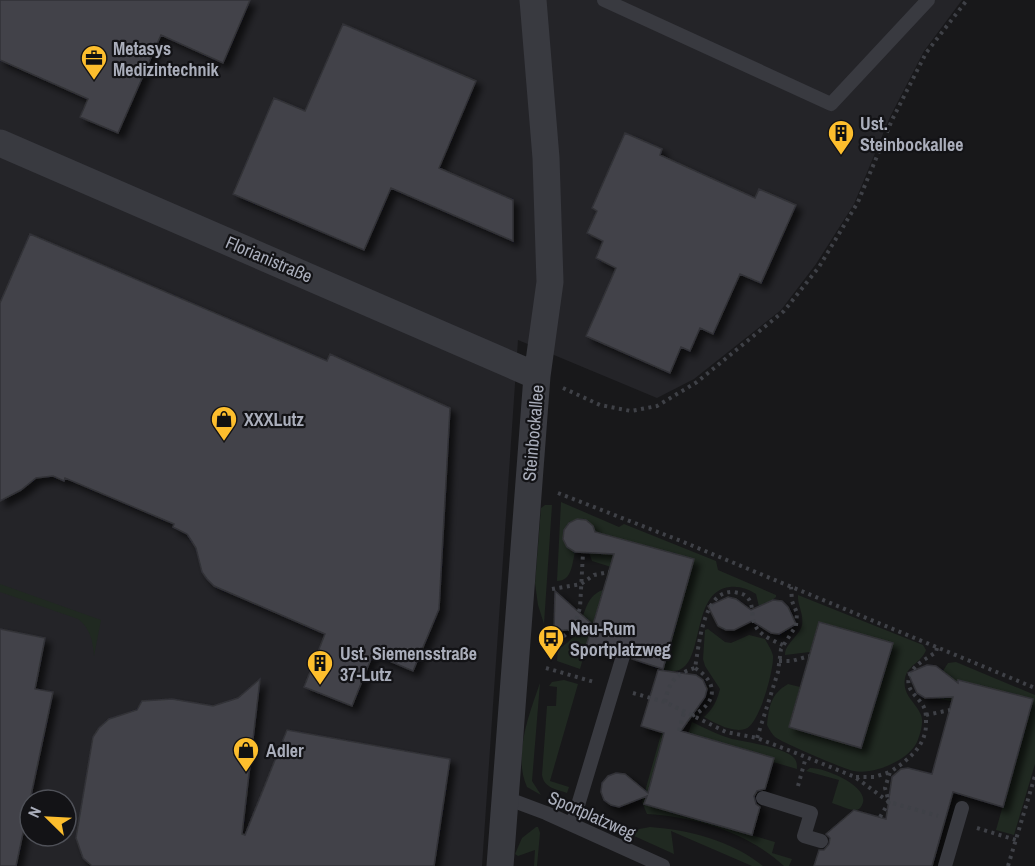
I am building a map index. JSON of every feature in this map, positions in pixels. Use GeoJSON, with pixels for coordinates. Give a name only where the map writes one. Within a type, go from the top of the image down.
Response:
{"type":"FeatureCollection","features":[{"type":"Feature","properties":{"kind":"street","name":"Steinbockallee"},"geometry":{"type":"LineString","coordinates":[[500,866],[537,376],[550,282],[546,158],[533,0]]}},
{"type":"Feature","properties":{"kind":"street","name":"Florianistraße"},"geometry":{"type":"LineString","coordinates":[[0,143],[537,376]]}},
{"type":"Feature","properties":{"kind":"lane"},"geometry":{"type":"LineString","coordinates":[[604,0],[831,104],[928,0]]}},
{"type":"Feature","properties":{"kind":"lane"},"geometry":{"type":"LineString","coordinates":[[573,825],[623,656]]}},
{"type":"Feature","properties":{"kind":"lane","name":"Sportplatzweg"},"geometry":{"type":"LineString","coordinates":[[506,798],[573,825],[646,863],[663,866]]}},
{"type":"Feature","properties":{"kind":"lane"},"geometry":{"type":"LineString","coordinates":[[763,798],[811,813],[804,836],[821,841]]}},
{"type":"Feature","properties":{"kind":"lane"},"geometry":{"type":"LineString","coordinates":[[945,866],[960,815]]}},
{"type":"Feature","properties":{"kind":"path"},"geometry":{"type":"LineString","coordinates":[[537,376],[600,405],[631,411],[657,406],[697,382],[784,311],[819,267],[858,202],[892,120],[926,53],[967,0]]}},
{"type":"Feature","properties":{"kind":"path"},"geometry":{"type":"LineString","coordinates":[[558,493],[791,586],[1035,688]]}},
{"type":"Feature","properties":{"kind":"path"},"geometry":{"type":"LineString","coordinates":[[549,638],[562,638],[574,626],[580,608],[583,553]]}},
{"type":"Feature","properties":{"kind":"path"},"geometry":{"type":"LineString","coordinates":[[552,589],[581,584],[594,575],[609,572]]}},
{"type":"Feature","properties":{"kind":"path"},"geometry":{"type":"LineString","coordinates":[[757,738],[778,672],[783,645],[796,626],[797,613],[792,601],[791,586]]}},
{"type":"Feature","properties":{"kind":"path"},"geometry":{"type":"LineString","coordinates":[[695,668],[705,617],[712,603],[721,594],[742,593],[749,598],[757,630],[783,645]]}},
{"type":"Feature","properties":{"kind":"path"},"geometry":{"type":"LineString","coordinates":[[855,777],[874,777],[890,772],[908,759],[919,747],[926,729],[926,715],[923,705],[913,696],[909,685],[909,675],[916,666],[936,652],[938,648]]}},
{"type":"Feature","properties":{"kind":"path"},"geometry":{"type":"LineString","coordinates":[[779,661],[792,661],[809,656]]}},
{"type":"Feature","properties":{"kind":"path"},"geometry":{"type":"LineString","coordinates":[[546,668],[665,702],[726,732],[757,738],[855,777],[889,802],[960,815],[1016,840]]}},
{"type":"Feature","properties":{"kind":"path"},"geometry":{"type":"LineString","coordinates":[[665,702],[673,680],[678,674],[695,668]]}},
{"type":"Feature","properties":{"kind":"path"},"geometry":{"type":"LineString","coordinates":[[692,716],[702,712],[710,702],[712,687],[705,674],[695,668]]}},
{"type":"Feature","properties":{"kind":"path"},"geometry":{"type":"LineString","coordinates":[[926,715],[950,710]]}},
{"type":"Feature","properties":{"kind":"path"},"geometry":{"type":"LineString","coordinates":[[679,731],[684,712]]}},
{"type":"Feature","properties":{"kind":"path"},"geometry":{"type":"LineString","coordinates":[[793,807],[806,757]]}},
{"type":"Feature","properties":{"kind":"path"},"geometry":{"type":"LineString","coordinates":[[880,817],[889,802],[885,788],[890,772]]}},
{"type":"Feature","properties":{"kind":"path"},"geometry":{"type":"LineString","coordinates":[[1008,866],[1035,776]]}},
{"type":"Feature","properties":{"kind":"shaded area"},"geometry":{"type":"Polygon","coordinates":[[[0,0],[962,0],[924,51],[890,117],[854,204],[816,264],[781,310],[694,379],[657,398],[518,340],[482,866],[0,866],[0,0]]]}},
{"type":"Feature","properties":{"kind":"shaded area"},"geometry":{"type":"Polygon","coordinates":[[[561,502],[619,527],[624,524],[716,561],[718,570],[776,595],[776,597],[760,611],[756,594],[747,589],[730,587],[716,592],[707,604],[693,652],[687,664],[678,671],[663,669],[693,559],[619,539],[611,567],[592,561],[589,552],[596,534],[583,520],[576,520],[565,529],[564,537],[575,552],[572,566],[566,578],[557,581],[561,502]]]}},
{"type":"Feature","properties":{"kind":"shaded area"},"geometry":{"type":"Polygon","coordinates":[[[545,505],[552,505],[544,624],[535,583],[541,508],[545,505]]]}},
{"type":"Feature","properties":{"kind":"shaded area"},"geometry":{"type":"Polygon","coordinates":[[[0,584],[101,620],[94,656],[90,635],[78,619],[0,592],[0,584]]]}},
{"type":"Feature","properties":{"kind":"shaded area"},"geometry":{"type":"Polygon","coordinates":[[[603,590],[580,669],[557,661],[558,646],[562,647],[573,637],[588,604],[596,593],[603,590]]]}},
{"type":"Feature","properties":{"kind":"shaded area"},"geometry":{"type":"Polygon","coordinates":[[[798,595],[923,645],[926,650],[924,654],[909,670],[905,678],[907,694],[919,710],[922,721],[917,742],[907,755],[881,768],[862,772],[854,771],[789,744],[775,737],[770,730],[767,725],[772,701],[774,696],[788,684],[800,687],[789,727],[861,748],[893,643],[819,622],[810,652],[785,655],[787,647],[802,625],[798,595]]]}},
{"type":"Feature","properties":{"kind":"shaded area"},"geometry":{"type":"Polygon","coordinates":[[[708,629],[725,642],[731,643],[749,635],[765,639],[772,652],[773,663],[765,697],[750,726],[745,729],[729,729],[704,717],[718,697],[720,689],[703,659],[705,630],[708,629]]]}},
{"type":"Feature","properties":{"kind":"shaded area"},"geometry":{"type":"Polygon","coordinates":[[[956,662],[1035,695],[1035,764],[1014,835],[996,830],[1033,699],[958,680],[952,701],[933,698],[946,679],[943,671],[948,663],[956,662]]]}},
{"type":"Feature","properties":{"kind":"shaded area"},"geometry":{"type":"Polygon","coordinates":[[[564,680],[578,684],[550,781],[569,787],[567,793],[545,783],[542,775],[547,706],[556,706],[557,687],[549,686],[552,682],[564,680]]]}},
{"type":"Feature","properties":{"kind":"shaded area"},"geometry":{"type":"Polygon","coordinates":[[[540,683],[532,781],[541,795],[527,787],[522,762],[524,735],[540,683]]]}},
{"type":"Feature","properties":{"kind":"shaded area"},"geometry":{"type":"Polygon","coordinates":[[[665,720],[666,728],[645,804],[775,842],[772,853],[792,859],[789,866],[784,866],[754,844],[720,828],[684,819],[647,814],[642,802],[665,720]]]}},
{"type":"Feature","properties":{"kind":"shaded area"},"geometry":{"type":"Polygon","coordinates":[[[692,722],[732,739],[772,747],[787,753],[795,759],[797,769],[773,762],[774,758],[688,734],[692,722]]]}},
{"type":"Feature","properties":{"kind":"shaded area"},"geometry":{"type":"Polygon","coordinates":[[[810,768],[825,771],[854,785],[863,798],[861,807],[852,810],[832,803],[839,780],[806,771],[810,768]]]}},
{"type":"Feature","properties":{"kind":"shaded area"},"geometry":{"type":"Polygon","coordinates":[[[536,827],[540,833],[537,866],[534,866],[535,850],[518,856],[515,854],[522,838],[536,827]]]}},
{"type":"Feature","properties":{"kind":"shaded area"},"geometry":{"type":"Polygon","coordinates":[[[650,827],[710,838],[738,850],[763,866],[752,866],[671,831],[674,854],[632,835],[634,830],[650,827]]]}},
{"type":"Feature","properties":{"kind":"building","name":"Metasys Medizintechnik"},"geometry":{"type":"Polygon","coordinates":[[[0,0],[250,0],[223,63],[161,35],[118,133],[80,117],[88,99],[0,60],[0,0]]]}},
{"type":"Feature","properties":{"kind":"building"},"geometry":{"type":"Polygon","coordinates":[[[343,24],[476,81],[439,168],[513,200],[513,241],[391,188],[364,250],[233,194],[274,98],[305,111],[343,24]]]}},
{"type":"Feature","properties":{"kind":"building"},"geometry":{"type":"Polygon","coordinates":[[[625,133],[662,149],[660,155],[755,198],[759,189],[796,205],[761,283],[740,274],[713,334],[700,328],[690,351],[681,347],[670,373],[586,336],[616,268],[596,258],[603,241],[587,233],[597,211],[592,208],[625,133]]]}},
{"type":"Feature","properties":{"kind":"building","name":"XXXLutz"},"geometry":{"type":"Polygon","coordinates":[[[30,234],[327,361],[330,354],[450,408],[439,609],[413,671],[373,654],[352,706],[304,687],[325,634],[214,586],[202,572],[196,548],[191,540],[187,534],[173,527],[174,524],[65,478],[64,481],[53,476],[36,478],[21,490],[0,501],[0,303],[30,234]]]}},
{"type":"Feature","properties":{"kind":"building"},"geometry":{"type":"Polygon","coordinates":[[[577,519],[586,520],[593,526],[595,532],[694,559],[663,669],[632,659],[632,653],[626,648],[620,647],[614,654],[586,646],[592,628],[554,631],[555,591],[593,625],[614,554],[575,552],[567,547],[563,539],[564,530],[569,523],[577,519]]]}},
{"type":"Feature","properties":{"kind":"building"},"geometry":{"type":"Polygon","coordinates":[[[728,597],[736,599],[751,610],[773,600],[782,601],[788,607],[796,624],[779,634],[771,633],[752,621],[734,630],[726,630],[718,626],[708,606],[728,597]]]}},
{"type":"Feature","properties":{"kind":"building"},"geometry":{"type":"Polygon","coordinates":[[[819,622],[893,643],[861,748],[789,727],[819,622]]]}},
{"type":"Feature","properties":{"kind":"building"},"geometry":{"type":"Polygon","coordinates":[[[0,629],[45,638],[35,689],[53,692],[33,788],[18,788],[18,848],[20,848],[16,866],[0,866],[0,629]]]}},
{"type":"Feature","properties":{"kind":"building"},"geometry":{"type":"Polygon","coordinates":[[[927,665],[936,666],[958,683],[958,680],[1033,699],[1003,807],[953,792],[932,866],[814,866],[819,850],[824,850],[829,844],[830,838],[826,834],[854,810],[886,819],[892,777],[901,769],[908,768],[932,774],[953,697],[925,698],[917,693],[908,673],[927,665]]]}},
{"type":"Feature","properties":{"kind":"building"},"geometry":{"type":"Polygon","coordinates":[[[658,670],[696,675],[703,680],[707,689],[705,697],[681,731],[774,758],[765,789],[757,791],[754,796],[756,804],[760,807],[752,835],[644,804],[647,796],[619,807],[604,800],[601,792],[602,783],[608,776],[616,773],[625,774],[648,793],[664,733],[641,726],[658,670]]]}},
{"type":"Feature","properties":{"kind":"building"},"geometry":{"type":"Polygon","coordinates":[[[260,679],[242,834],[245,835],[287,730],[450,759],[434,866],[92,866],[83,858],[78,844],[78,826],[93,737],[99,728],[109,719],[137,710],[142,701],[172,699],[213,706],[238,698],[260,679]]]}},
{"type":"Feature","properties":{"kind":"place","name":"Metasys Medizintechnik"},"geometry":{"type":"Point","coordinates":[94,81]}},
{"type":"Feature","properties":{"kind":"place","name":"Ust. Steinbockallee"},"geometry":{"type":"Point","coordinates":[841,156]}},
{"type":"Feature","properties":{"kind":"place","name":"XXXLutz"},"geometry":{"type":"Point","coordinates":[224,442]}},
{"type":"Feature","properties":{"kind":"place","name":"Neu-Rum Sportplatzweg"},"geometry":{"type":"Point","coordinates":[551,661]}},
{"type":"Feature","properties":{"kind":"place","name":"Ust. Siemensstraße 37-Lutz"},"geometry":{"type":"Point","coordinates":[320,686]}},
{"type":"Feature","properties":{"kind":"place","name":"Adler"},"geometry":{"type":"Point","coordinates":[246,773]}}]}
